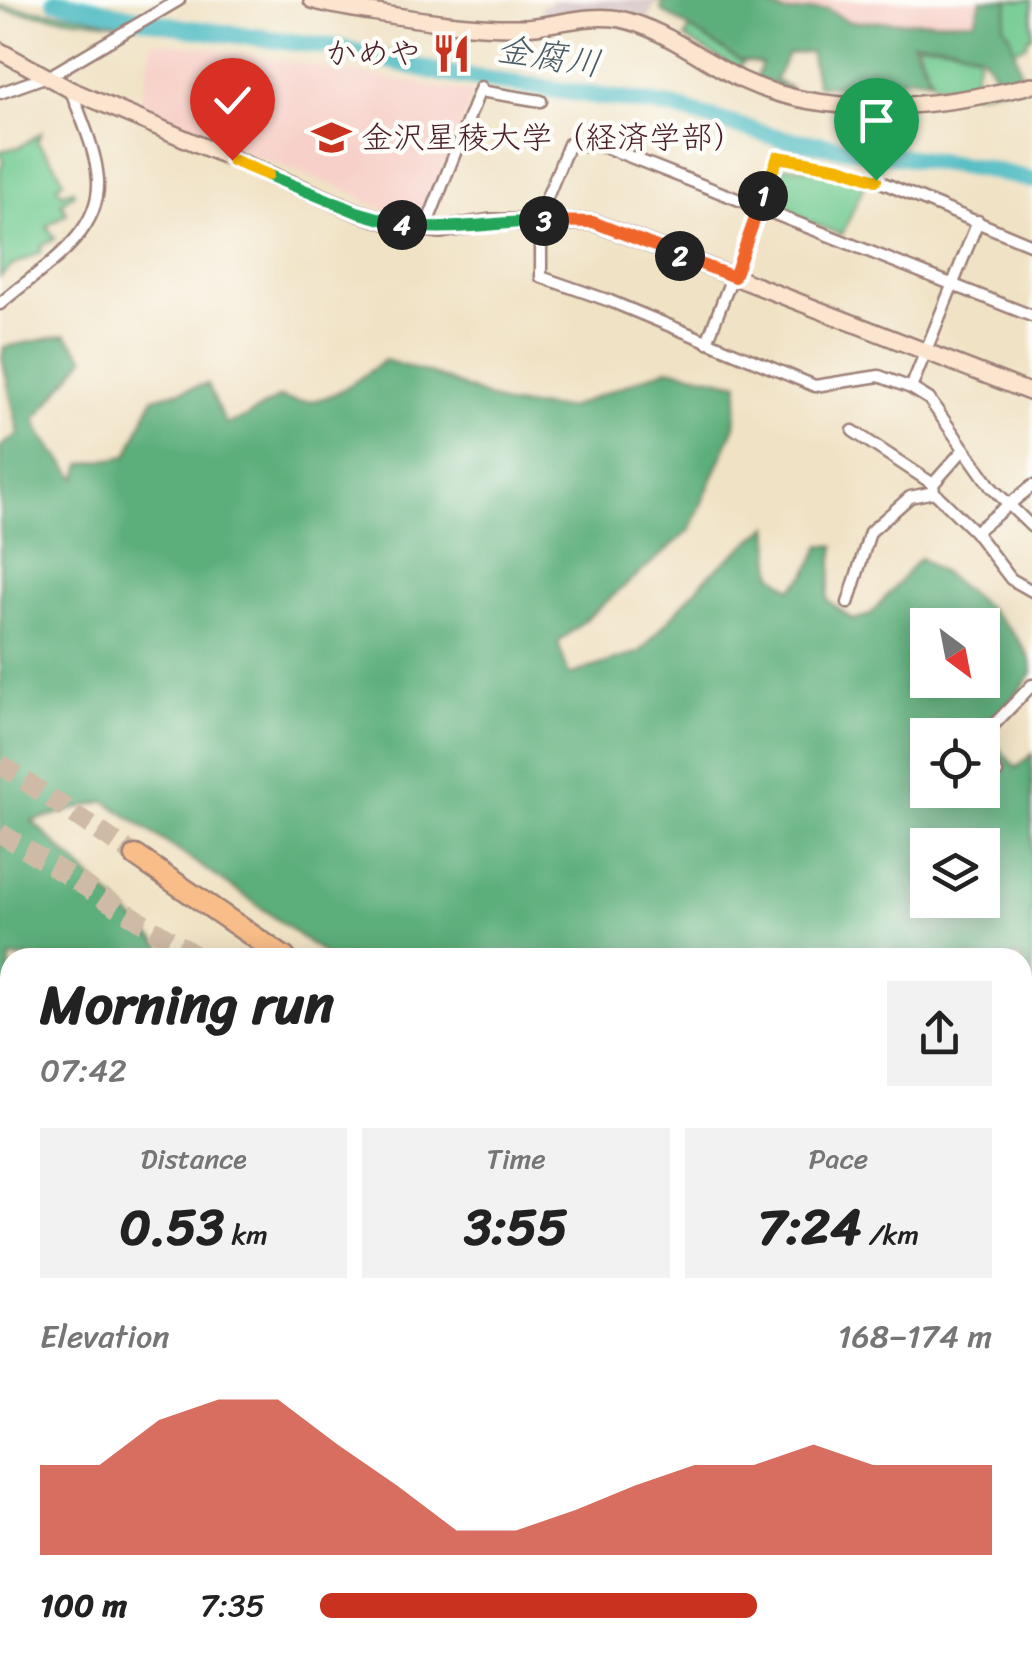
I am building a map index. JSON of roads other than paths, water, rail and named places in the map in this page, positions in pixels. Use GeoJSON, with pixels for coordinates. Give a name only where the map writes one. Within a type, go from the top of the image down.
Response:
{"type":"FeatureCollection","features":[{"type":"Feature","properties":{"kind":"highway"},"geometry":{"type":"LineString","coordinates":[[136,856],[269,948]]}},
{"type":"Feature","properties":{"kind":"street"},"geometry":{"type":"LineString","coordinates":[[0,94],[45,77],[179,0]]}},
{"type":"Feature","properties":{"kind":"street"},"geometry":{"type":"LineString","coordinates":[[312,0],[354,4],[430,22],[521,27],[598,18],[622,20],[742,80],[806,102],[868,105],[954,101],[1032,84]]}},
{"type":"Feature","properties":{"kind":"street"},"geometry":{"type":"LineString","coordinates":[[0,52],[71,90],[357,212],[425,229],[541,221],[593,222],[1032,393]]}},
{"type":"Feature","properties":{"kind":"street"},"geometry":{"type":"LineString","coordinates":[[425,229],[481,89],[542,101]]}},
{"type":"Feature","properties":{"kind":"street"},"geometry":{"type":"LineString","coordinates":[[0,304],[74,242],[91,212],[98,182],[90,144],[71,90]]}},
{"type":"Feature","properties":{"kind":"street"},"geometry":{"type":"LineString","coordinates":[[1032,316],[602,146],[569,144],[541,221],[541,277],[610,301],[815,386],[879,376],[929,399],[992,487],[1032,527]]}},
{"type":"Feature","properties":{"kind":"street"},"geometry":{"type":"LineString","coordinates":[[707,342],[778,157],[840,168],[1032,244]]}},
{"type":"Feature","properties":{"kind":"street"},"geometry":{"type":"LineString","coordinates":[[911,388],[978,221]]}},
{"type":"Feature","properties":{"kind":"street"},"geometry":{"type":"LineString","coordinates":[[852,431],[933,488],[975,532],[1012,580],[1032,591]]}},
{"type":"Feature","properties":{"kind":"street"},"geometry":{"type":"LineString","coordinates":[[848,603],[870,532],[910,497],[933,488],[964,448]]}},
{"type":"Feature","properties":{"kind":"street"},"geometry":{"type":"LineString","coordinates":[[975,532],[1032,486]]}},
{"type":"Feature","properties":{"kind":"street"},"geometry":{"type":"LineString","coordinates":[[1000,718],[1032,685]]}},
{"type":"Feature","properties":{"kind":"waterway","name":"金腐川"},"geometry":{"type":"LineString","coordinates":[[55,0],[185,28],[340,48],[442,73],[672,107],[783,139],[986,169],[1032,180]]}},
{"type":"Feature","properties":{"kind":"tunnel"},"geometry":{"type":"LineString","coordinates":[[0,764],[136,856]]}},
{"type":"Feature","properties":{"kind":"tunnel"},"geometry":{"type":"LineString","coordinates":[[0,833],[183,948]]}},
{"type":"Feature","properties":{"kind":"place","name":"かめや"},"geometry":{"type":"Point","coordinates":[451,53]}},
{"type":"Feature","properties":{"kind":"place","name":"金沢星稜大学（経済学部）"},"geometry":{"type":"Point","coordinates":[331,137]}}]}
